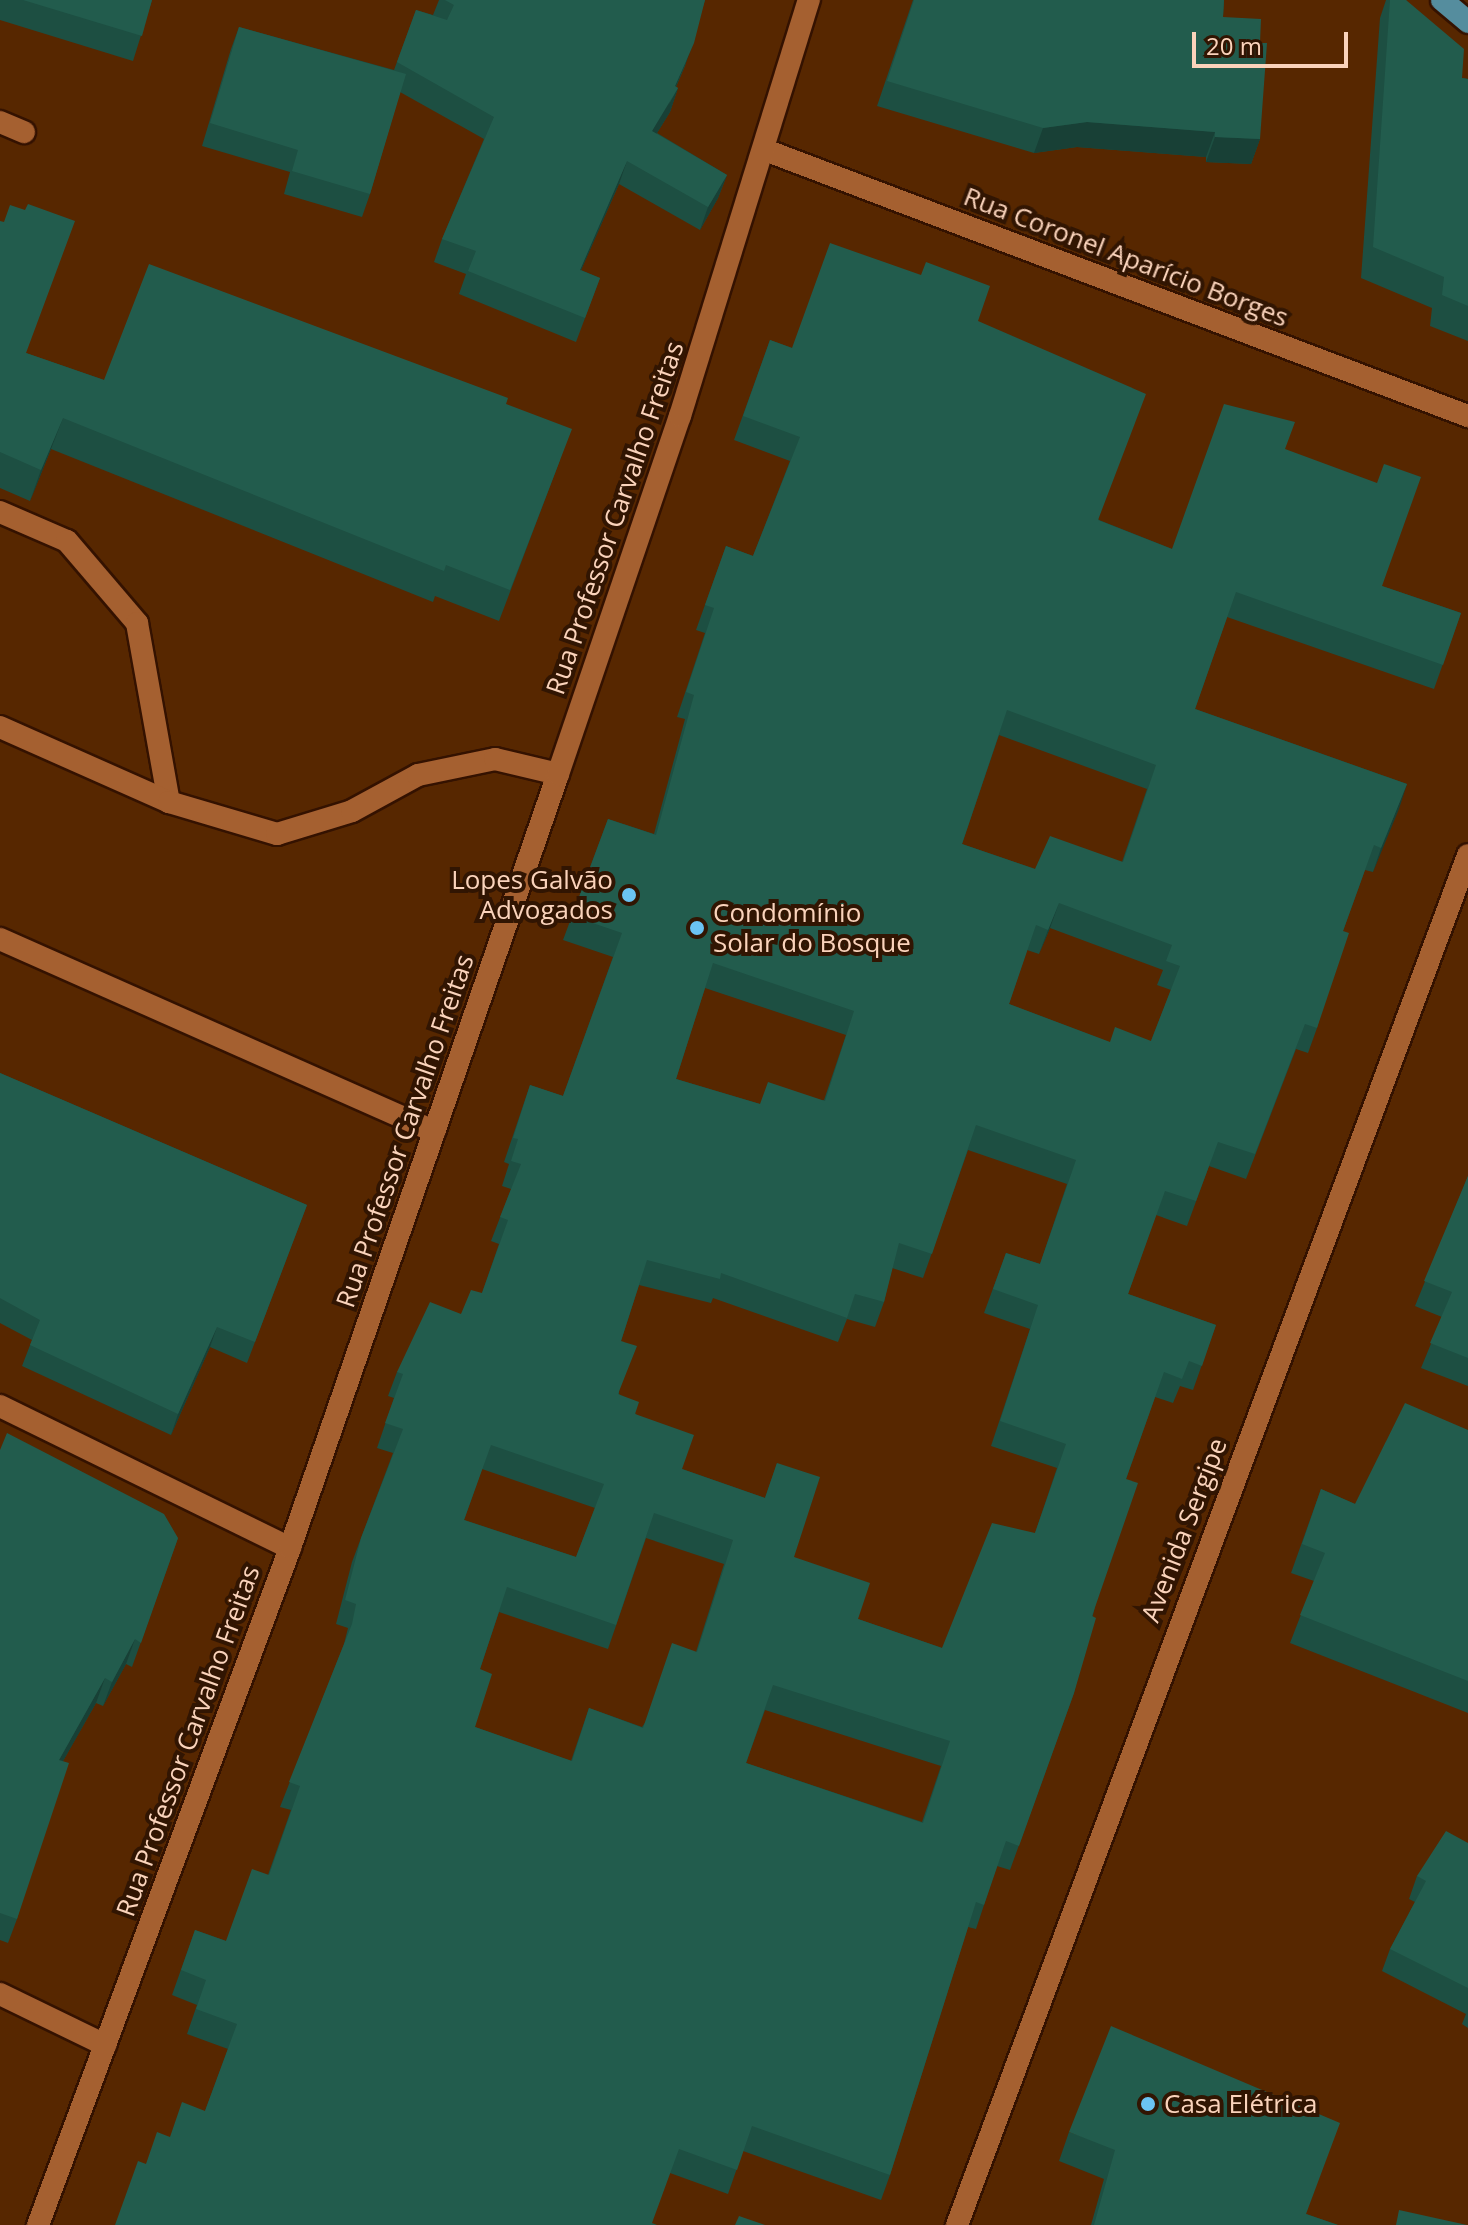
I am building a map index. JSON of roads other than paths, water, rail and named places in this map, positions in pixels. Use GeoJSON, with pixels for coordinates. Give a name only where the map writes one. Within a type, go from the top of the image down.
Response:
{"type":"FeatureCollection","features":[{"type":"Feature","properties":{"kind":"main road"},"geometry":{"type":"LineString","coordinates":[[1442,0],[1468,22]]}},
{"type":"Feature","properties":{"kind":"street","name":"Rua Professor Carvalho Freitas"},"geometry":{"type":"LineString","coordinates":[[38,2225],[290,1548],[558,774],[765,150],[809,0]]}},
{"type":"Feature","properties":{"kind":"street"},"geometry":{"type":"LineString","coordinates":[[0,122],[24,132]]}},
{"type":"Feature","properties":{"kind":"street","name":"Rua Coronel Aparício Borges"},"geometry":{"type":"LineString","coordinates":[[765,150],[1468,416]]}},
{"type":"Feature","properties":{"kind":"street"},"geometry":{"type":"LineString","coordinates":[[0,512],[67,541],[137,623],[169,802]]}},
{"type":"Feature","properties":{"kind":"street"},"geometry":{"type":"LineString","coordinates":[[0,727],[169,802],[277,834],[352,811],[418,775],[495,759],[558,774]]}},
{"type":"Feature","properties":{"kind":"street","name":"Avenida Sergipe"},"geometry":{"type":"LineString","coordinates":[[957,2225],[1468,855]]}},
{"type":"Feature","properties":{"kind":"street"},"geometry":{"type":"LineString","coordinates":[[0,939],[434,1131]]}},
{"type":"Feature","properties":{"kind":"street"},"geometry":{"type":"LineString","coordinates":[[0,1406],[290,1548]]}},
{"type":"Feature","properties":{"kind":"street"},"geometry":{"type":"LineString","coordinates":[[0,1994],[105,2045]]}},
{"type":"Feature","properties":{"kind":"place","name":"Lopes Galvão Advogados"},"geometry":{"type":"Point","coordinates":[629,895]}},
{"type":"Feature","properties":{"kind":"place","name":"Condomínio Solar do Bosque"},"geometry":{"type":"Point","coordinates":[697,928]}},
{"type":"Feature","properties":{"kind":"place","name":"Casa Elétrica"},"geometry":{"type":"Point","coordinates":[1148,2104]}}]}
